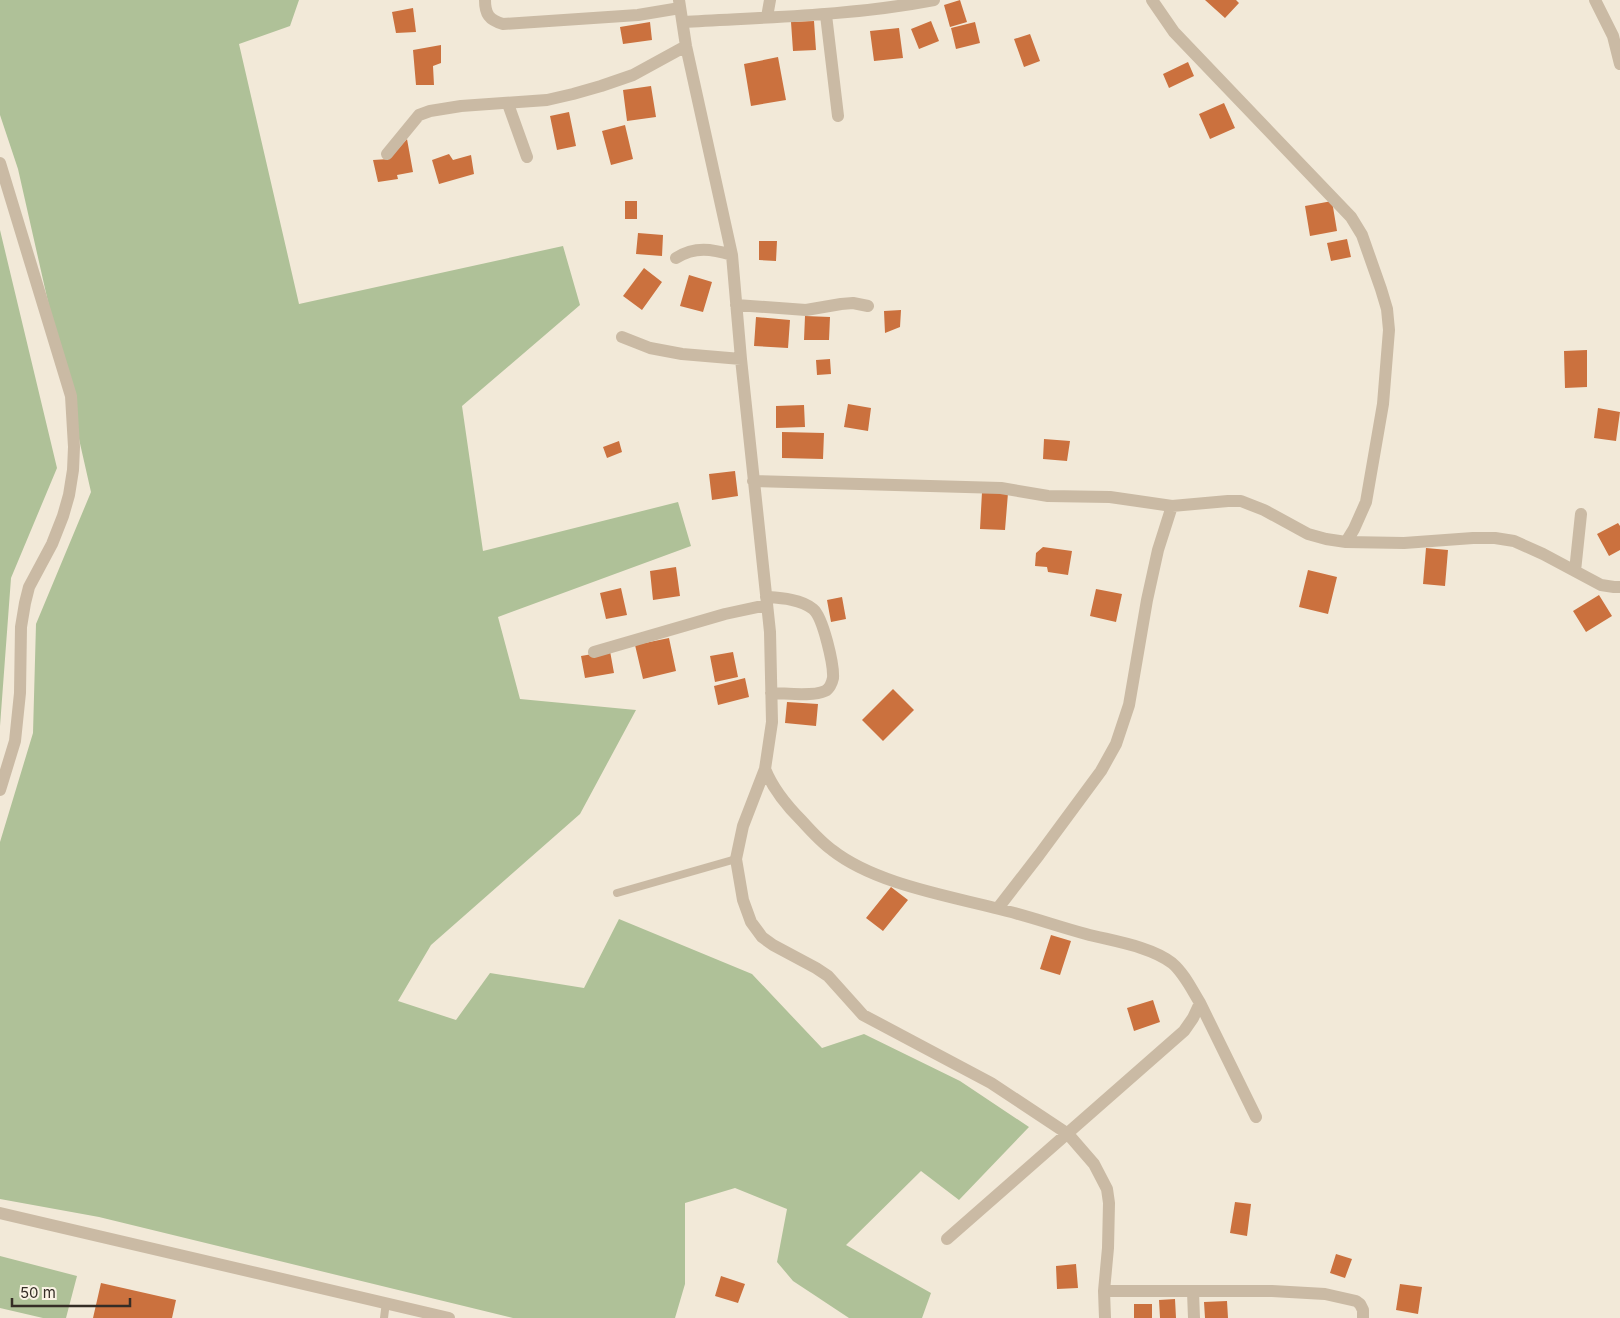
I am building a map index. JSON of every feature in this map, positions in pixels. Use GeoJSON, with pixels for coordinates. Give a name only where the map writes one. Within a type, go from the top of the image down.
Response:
{"type":"FeatureCollection","features":[{"type":"Feature","properties":{"kind":"street"},"geometry":{"type":"LineString","coordinates":[[485,0],[485,11],[489,18],[503,24],[638,15],[680,4],[686,46],[732,255],[753,481],[770,632],[772,722],[765,769],[743,826],[736,859],[743,900],[751,922],[762,936],[773,945],[828,976],[870,1021],[991,1083],[1068,1134],[1094,1164],[1107,1189],[1109,1203],[1104,1291],[1105,1318]]}},
{"type":"Feature","properties":{"kind":"street"},"geometry":{"type":"LineString","coordinates":[[767,17],[770,0]]}},
{"type":"Feature","properties":{"kind":"street"},"geometry":{"type":"LineString","coordinates":[[682,22],[826,15],[934,0]]}},
{"type":"Feature","properties":{"kind":"street"},"geometry":{"type":"LineString","coordinates":[[1152,0],[1174,32],[1351,217],[1362,235],[1369,253],[1387,309],[1389,330],[1383,404],[1366,502],[1346,542]]}},
{"type":"Feature","properties":{"kind":"street"},"geometry":{"type":"LineString","coordinates":[[1596,0],[1612,36],[1620,64]]}},
{"type":"Feature","properties":{"kind":"street"},"geometry":{"type":"LineString","coordinates":[[826,15],[838,116]]}},
{"type":"Feature","properties":{"kind":"street"},"geometry":{"type":"LineString","coordinates":[[387,154],[419,115],[430,111],[461,106],[547,100],[602,86],[633,75],[686,46]]}},
{"type":"Feature","properties":{"kind":"street"},"geometry":{"type":"LineString","coordinates":[[508,104],[527,157]]}},
{"type":"Feature","properties":{"kind":"street"},"geometry":{"type":"LineString","coordinates":[[0,166],[71,396],[74,447],[73,470],[64,516],[52,544],[29,587],[21,627],[20,693],[15,740],[0,790]]}},
{"type":"Feature","properties":{"kind":"street"},"geometry":{"type":"LineString","coordinates":[[676,258],[684,253],[705,249],[732,255]]}},
{"type":"Feature","properties":{"kind":"street"},"geometry":{"type":"LineString","coordinates":[[736,305],[806,310],[841,304],[868,306]]}},
{"type":"Feature","properties":{"kind":"street"},"geometry":{"type":"LineString","coordinates":[[622,338],[650,348],[741,359]]}},
{"type":"Feature","properties":{"kind":"street"},"geometry":{"type":"LineString","coordinates":[[753,481],[1001,488],[1048,496],[1110,497],[1172,506],[1228,501],[1241,502],[1264,510],[1308,534],[1346,542],[1404,543],[1473,538],[1496,538],[1514,541],[1606,587],[1620,587]]}},
{"type":"Feature","properties":{"kind":"street"},"geometry":{"type":"LineString","coordinates":[[998,908],[1101,771],[1116,744],[1129,705],[1147,600],[1158,550],[1172,506]]}},
{"type":"Feature","properties":{"kind":"street"},"geometry":{"type":"LineString","coordinates":[[1575,571],[1581,514]]}},
{"type":"Feature","properties":{"kind":"street"},"geometry":{"type":"LineString","coordinates":[[594,652],[766,601],[788,599],[816,611],[826,639],[833,678],[830,686],[823,692],[813,694],[772,693]]}},
{"type":"Feature","properties":{"kind":"street"},"geometry":{"type":"LineString","coordinates":[[765,769],[772,786],[796,816],[832,851],[863,869],[914,888],[998,908],[1154,952],[1172,963],[1181,973],[1200,1003],[1256,1117]]}},
{"type":"Feature","properties":{"kind":"street"},"geometry":{"type":"LineString","coordinates":[[947,1239],[1184,1032],[1200,1003]]}},
{"type":"Feature","properties":{"kind":"street"},"geometry":{"type":"LineString","coordinates":[[0,1213],[449,1318]]}},
{"type":"Feature","properties":{"kind":"street"},"geometry":{"type":"LineString","coordinates":[[1104,1291],[1192,1292],[1272,1290],[1325,1294],[1356,1301],[1363,1310],[1363,1318]]}},
{"type":"Feature","properties":{"kind":"street"},"geometry":{"type":"LineString","coordinates":[[1192,1292],[1194,1318]]}},
{"type":"Feature","properties":{"kind":"lane"},"geometry":{"type":"LineString","coordinates":[[617,893],[736,859]]}},
{"type":"Feature","properties":{"kind":"lane"},"geometry":{"type":"LineString","coordinates":[[384,1318],[386,1302]]}},
{"type":"Feature","properties":{"kind":"green space"},"geometry":{"type":"Polygon","coordinates":[[[0,0],[299,0],[290,26],[239,44],[299,304],[563,246],[580,305],[462,406],[483,551],[678,502],[691,546],[498,617],[520,699],[636,710],[580,814],[431,945],[398,1001],[456,1020],[490,973],[584,988],[619,919],[752,974],[822,1048],[864,1034],[960,1081],[1029,1127],[959,1200],[921,1171],[846,1245],[931,1293],[922,1318],[849,1318],[793,1281],[777,1262],[787,1209],[735,1188],[685,1203],[685,1284],[675,1318],[513,1318],[99,1217],[0,1199],[0,842],[33,733],[36,624],[91,492],[18,169],[0,115],[0,0]]]}},
{"type":"Feature","properties":{"kind":"green space"},"geometry":{"type":"Polygon","coordinates":[[[0,230],[57,468],[11,578],[0,726],[0,230]]]}},
{"type":"Feature","properties":{"kind":"green space"},"geometry":{"type":"Polygon","coordinates":[[[0,1256],[77,1276],[66,1318],[43,1318],[0,1308],[0,1256]]]}},
{"type":"Feature","properties":{"kind":"building"},"geometry":{"type":"Polygon","coordinates":[[[960,0],[967,22],[950,27],[944,5],[960,0]]]}},
{"type":"Feature","properties":{"kind":"building"},"geometry":{"type":"Polygon","coordinates":[[[1205,0],[1236,0],[1239,3],[1225,18],[1205,0]]]}},
{"type":"Feature","properties":{"kind":"building"},"geometry":{"type":"Polygon","coordinates":[[[413,8],[416,32],[396,33],[392,12],[413,8]]]}},
{"type":"Feature","properties":{"kind":"building"},"geometry":{"type":"Polygon","coordinates":[[[814,21],[816,50],[793,51],[791,22],[814,21]]]}},
{"type":"Feature","properties":{"kind":"building"},"geometry":{"type":"Polygon","coordinates":[[[931,21],[939,41],[919,49],[911,29],[931,21]]]}},
{"type":"Feature","properties":{"kind":"building"},"geometry":{"type":"Polygon","coordinates":[[[650,22],[652,40],[623,44],[620,27],[650,22]]]}},
{"type":"Feature","properties":{"kind":"building"},"geometry":{"type":"Polygon","coordinates":[[[975,22],[980,43],[956,49],[951,28],[975,22]]]}},
{"type":"Feature","properties":{"kind":"building"},"geometry":{"type":"Polygon","coordinates":[[[899,28],[903,58],[874,61],[870,31],[899,28]]]}},
{"type":"Feature","properties":{"kind":"building"},"geometry":{"type":"Polygon","coordinates":[[[1030,34],[1040,61],[1024,67],[1014,39],[1030,34]]]}},
{"type":"Feature","properties":{"kind":"building"},"geometry":{"type":"Polygon","coordinates":[[[441,45],[441,63],[433,66],[434,85],[416,85],[413,50],[441,45]]]}},
{"type":"Feature","properties":{"kind":"building"},"geometry":{"type":"Polygon","coordinates":[[[778,57],[786,100],[751,106],[744,64],[778,57]]]}},
{"type":"Feature","properties":{"kind":"building"},"geometry":{"type":"Polygon","coordinates":[[[1188,62],[1194,76],[1169,88],[1163,74],[1188,62]]]}},
{"type":"Feature","properties":{"kind":"building"},"geometry":{"type":"Polygon","coordinates":[[[651,86],[656,117],[627,121],[623,90],[651,86]]]}},
{"type":"Feature","properties":{"kind":"building"},"geometry":{"type":"Polygon","coordinates":[[[1224,103],[1235,128],[1210,139],[1199,114],[1224,103]]]}},
{"type":"Feature","properties":{"kind":"building"},"geometry":{"type":"Polygon","coordinates":[[[569,112],[576,146],[557,150],[550,116],[569,112]]]}},
{"type":"Feature","properties":{"kind":"building"},"geometry":{"type":"Polygon","coordinates":[[[625,125],[633,159],[611,165],[602,131],[625,125]]]}},
{"type":"Feature","properties":{"kind":"building"},"geometry":{"type":"Polygon","coordinates":[[[407,139],[413,172],[397,175],[398,179],[378,182],[373,160],[389,159],[407,139]]]}},
{"type":"Feature","properties":{"kind":"building"},"geometry":{"type":"Polygon","coordinates":[[[449,154],[453,160],[471,155],[474,174],[439,184],[432,160],[449,154]]]}},
{"type":"Feature","properties":{"kind":"building"},"geometry":{"type":"Polygon","coordinates":[[[625,201],[637,201],[637,219],[625,219],[625,201]]]}},
{"type":"Feature","properties":{"kind":"building"},"geometry":{"type":"Polygon","coordinates":[[[1332,201],[1337,231],[1310,236],[1305,206],[1332,201]]]}},
{"type":"Feature","properties":{"kind":"building"},"geometry":{"type":"Polygon","coordinates":[[[638,233],[663,235],[662,256],[636,254],[638,233]]]}},
{"type":"Feature","properties":{"kind":"building"},"geometry":{"type":"Polygon","coordinates":[[[1347,239],[1351,257],[1331,261],[1327,243],[1347,239]]]}},
{"type":"Feature","properties":{"kind":"building"},"geometry":{"type":"Polygon","coordinates":[[[759,241],[777,241],[776,261],[759,260],[759,241]]]}},
{"type":"Feature","properties":{"kind":"building"},"geometry":{"type":"Polygon","coordinates":[[[644,268],[662,282],[642,310],[623,296],[644,268]]]}},
{"type":"Feature","properties":{"kind":"building"},"geometry":{"type":"Polygon","coordinates":[[[689,275],[712,282],[703,312],[680,306],[689,275]]]}},
{"type":"Feature","properties":{"kind":"building"},"geometry":{"type":"Polygon","coordinates":[[[901,310],[900,327],[885,333],[884,311],[901,310]]]}},
{"type":"Feature","properties":{"kind":"building"},"geometry":{"type":"Polygon","coordinates":[[[805,316],[830,317],[829,340],[804,340],[805,316]]]}},
{"type":"Feature","properties":{"kind":"building"},"geometry":{"type":"Polygon","coordinates":[[[756,317],[790,320],[788,348],[754,346],[756,317]]]}},
{"type":"Feature","properties":{"kind":"building"},"geometry":{"type":"Polygon","coordinates":[[[1587,350],[1587,387],[1565,388],[1564,351],[1587,350]]]}},
{"type":"Feature","properties":{"kind":"building"},"geometry":{"type":"Polygon","coordinates":[[[830,359],[831,374],[817,375],[816,360],[830,359]]]}},
{"type":"Feature","properties":{"kind":"building"},"geometry":{"type":"Polygon","coordinates":[[[848,404],[871,408],[868,431],[844,427],[848,404]]]}},
{"type":"Feature","properties":{"kind":"building"},"geometry":{"type":"Polygon","coordinates":[[[804,405],[805,427],[776,428],[776,406],[804,405]]]}},
{"type":"Feature","properties":{"kind":"building"},"geometry":{"type":"Polygon","coordinates":[[[1598,408],[1620,412],[1616,441],[1594,438],[1598,408]]]}},
{"type":"Feature","properties":{"kind":"building"},"geometry":{"type":"Polygon","coordinates":[[[782,432],[824,433],[823,459],[782,458],[782,432]]]}},
{"type":"Feature","properties":{"kind":"building"},"geometry":{"type":"Polygon","coordinates":[[[1044,439],[1070,441],[1067,461],[1043,459],[1044,439]]]}},
{"type":"Feature","properties":{"kind":"building"},"geometry":{"type":"Polygon","coordinates":[[[619,441],[622,452],[607,458],[603,447],[619,441]]]}},
{"type":"Feature","properties":{"kind":"building"},"geometry":{"type":"Polygon","coordinates":[[[735,471],[738,496],[712,500],[709,474],[735,471]]]}},
{"type":"Feature","properties":{"kind":"building"},"geometry":{"type":"Polygon","coordinates":[[[982,492],[1008,493],[1005,530],[980,529],[982,492]]]}},
{"type":"Feature","properties":{"kind":"building"},"geometry":{"type":"Polygon","coordinates":[[[1618,523],[1620,526],[1620,550],[1609,556],[1597,534],[1618,523]]]}},
{"type":"Feature","properties":{"kind":"building"},"geometry":{"type":"Polygon","coordinates":[[[1043,547],[1072,551],[1068,575],[1048,572],[1047,567],[1035,566],[1036,553],[1043,547]]]}},
{"type":"Feature","properties":{"kind":"building"},"geometry":{"type":"Polygon","coordinates":[[[1426,548],[1448,550],[1445,586],[1423,584],[1426,548]]]}},
{"type":"Feature","properties":{"kind":"building"},"geometry":{"type":"Polygon","coordinates":[[[676,567],[680,596],[653,600],[650,571],[676,567]]]}},
{"type":"Feature","properties":{"kind":"building"},"geometry":{"type":"Polygon","coordinates":[[[1308,570],[1337,577],[1328,614],[1299,607],[1308,570]]]}},
{"type":"Feature","properties":{"kind":"building"},"geometry":{"type":"Polygon","coordinates":[[[621,588],[627,615],[606,619],[600,593],[621,588]]]}},
{"type":"Feature","properties":{"kind":"building"},"geometry":{"type":"Polygon","coordinates":[[[1096,589],[1122,594],[1116,622],[1090,616],[1096,589]]]}},
{"type":"Feature","properties":{"kind":"building"},"geometry":{"type":"Polygon","coordinates":[[[1599,595],[1612,616],[1586,632],[1573,611],[1599,595]]]}},
{"type":"Feature","properties":{"kind":"building"},"geometry":{"type":"Polygon","coordinates":[[[842,597],[846,619],[831,622],[827,600],[842,597]]]}},
{"type":"Feature","properties":{"kind":"building"},"geometry":{"type":"Polygon","coordinates":[[[669,638],[676,671],[643,679],[635,645],[669,638]]]}},
{"type":"Feature","properties":{"kind":"building"},"geometry":{"type":"Polygon","coordinates":[[[610,651],[614,673],[585,678],[581,656],[610,651]]]}},
{"type":"Feature","properties":{"kind":"building"},"geometry":{"type":"Polygon","coordinates":[[[733,652],[738,677],[715,682],[710,656],[733,652]]]}},
{"type":"Feature","properties":{"kind":"building"},"geometry":{"type":"Polygon","coordinates":[[[745,678],[749,697],[718,705],[714,686],[745,678]]]}},
{"type":"Feature","properties":{"kind":"building"},"geometry":{"type":"Polygon","coordinates":[[[893,689],[914,710],[883,741],[862,720],[893,689]]]}},
{"type":"Feature","properties":{"kind":"building"},"geometry":{"type":"Polygon","coordinates":[[[787,702],[818,704],[816,726],[785,723],[787,702]]]}},
{"type":"Feature","properties":{"kind":"building"},"geometry":{"type":"Polygon","coordinates":[[[891,887],[908,900],[883,931],[866,918],[891,887]]]}},
{"type":"Feature","properties":{"kind":"building"},"geometry":{"type":"Polygon","coordinates":[[[1051,935],[1071,941],[1060,975],[1040,969],[1051,935]]]}},
{"type":"Feature","properties":{"kind":"building"},"geometry":{"type":"Polygon","coordinates":[[[1153,1000],[1160,1022],[1134,1031],[1127,1008],[1153,1000]]]}},
{"type":"Feature","properties":{"kind":"building"},"geometry":{"type":"Polygon","coordinates":[[[1235,1202],[1251,1204],[1247,1236],[1230,1233],[1235,1202]]]}},
{"type":"Feature","properties":{"kind":"building"},"geometry":{"type":"Polygon","coordinates":[[[1336,1254],[1352,1259],[1345,1278],[1330,1273],[1336,1254]]]}},
{"type":"Feature","properties":{"kind":"building"},"geometry":{"type":"Polygon","coordinates":[[[1076,1264],[1078,1288],[1057,1289],[1056,1266],[1076,1264]]]}},
{"type":"Feature","properties":{"kind":"building"},"geometry":{"type":"Polygon","coordinates":[[[721,1276],[745,1284],[738,1303],[715,1296],[721,1276]]]}},
{"type":"Feature","properties":{"kind":"building"},"geometry":{"type":"Polygon","coordinates":[[[101,1283],[176,1300],[172,1318],[93,1318],[101,1283]]]}},
{"type":"Feature","properties":{"kind":"building"},"geometry":{"type":"Polygon","coordinates":[[[1400,1284],[1422,1287],[1418,1314],[1396,1310],[1400,1284]]]}},
{"type":"Feature","properties":{"kind":"building"},"geometry":{"type":"Polygon","coordinates":[[[1175,1299],[1176,1318],[1160,1318],[1159,1300],[1175,1299]]]}},
{"type":"Feature","properties":{"kind":"building"},"geometry":{"type":"Polygon","coordinates":[[[1227,1301],[1228,1318],[1205,1318],[1204,1302],[1227,1301]]]}},
{"type":"Feature","properties":{"kind":"building"},"geometry":{"type":"Polygon","coordinates":[[[1134,1304],[1152,1304],[1152,1318],[1134,1318],[1134,1304]]]}}]}
